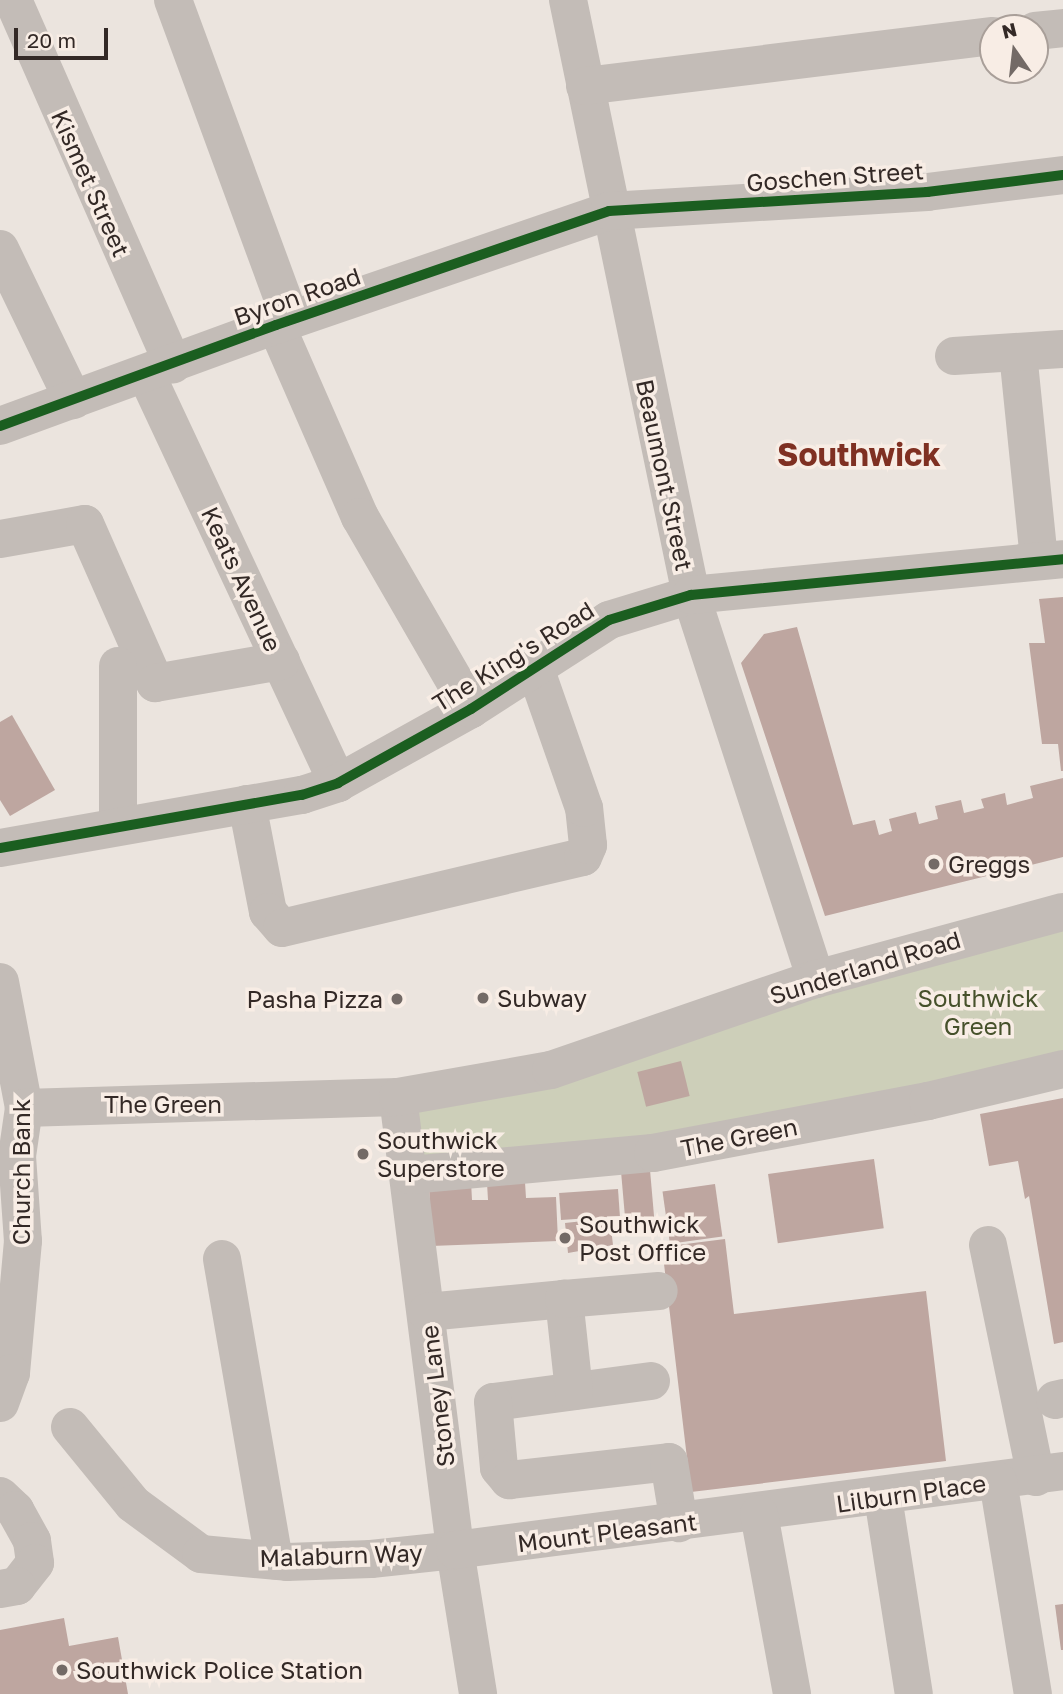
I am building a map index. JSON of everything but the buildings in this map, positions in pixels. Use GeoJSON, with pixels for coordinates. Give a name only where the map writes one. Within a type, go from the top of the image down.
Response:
{"type":"FeatureCollection","features":[{"type":"Feature","properties":{"kind":"street","name":"Kismet Street"},"geometry":{"type":"LineString","coordinates":[[13,0],[13,44],[159,369]]}},
{"type":"Feature","properties":{"kind":"street"},"geometry":{"type":"LineString","coordinates":[[173,0],[283,322],[360,517],[471,709]]}},
{"type":"Feature","properties":{"kind":"street","name":"Beaumont Street"},"geometry":{"type":"LineString","coordinates":[[568,0],[609,211],[691,595],[816,979]]}},
{"type":"Feature","properties":{"kind":"street"},"geometry":{"type":"LineString","coordinates":[[585,86],[979,38]]}},
{"type":"Feature","properties":{"kind":"street","name":"Goschen Street"},"geometry":{"type":"LineString","coordinates":[[609,211],[927,192],[1063,174]]}},
{"type":"Feature","properties":{"kind":"street","name":"Byron Road"},"geometry":{"type":"LineString","coordinates":[[0,426],[283,322],[609,211]]}},
{"type":"Feature","properties":{"kind":"street"},"geometry":{"type":"LineString","coordinates":[[0,249],[73,400]]}},
{"type":"Feature","properties":{"kind":"street"},"geometry":{"type":"LineString","coordinates":[[954,356],[1063,349]]}},
{"type":"Feature","properties":{"kind":"street"},"geometry":{"type":"LineString","coordinates":[[1018,353],[1051,560]]}},
{"type":"Feature","properties":{"kind":"street","name":"Keats Avenue"},"geometry":{"type":"LineString","coordinates":[[159,369],[281,661],[338,783]]}},
{"type":"Feature","properties":{"kind":"street"},"geometry":{"type":"LineString","coordinates":[[0,539],[85,524],[155,683],[281,661]]}},
{"type":"Feature","properties":{"kind":"street","name":"The King's Road"},"geometry":{"type":"LineString","coordinates":[[0,848],[118,825],[302,795],[338,783],[471,709],[609,620],[691,595],[1051,560]]}},
{"type":"Feature","properties":{"kind":"street"},"geometry":{"type":"LineString","coordinates":[[118,666],[118,825]]}},
{"type":"Feature","properties":{"kind":"street"},"geometry":{"type":"LineString","coordinates":[[247,804],[268,912],[282,928],[583,857],[588,845],[584,808],[535,668]]}},
{"type":"Feature","properties":{"kind":"street","name":"Sunderland Road"},"geometry":{"type":"LineString","coordinates":[[670,1031],[816,979],[1063,912]]}},
{"type":"Feature","properties":{"kind":"street","name":"Church Bank"},"geometry":{"type":"LineString","coordinates":[[0,982],[24,1108],[17,1156],[23,1241],[11,1373],[0,1403]]}},
{"type":"Feature","properties":{"kind":"street","name":"The Green"},"geometry":{"type":"LineString","coordinates":[[24,1108],[398,1097],[551,1070],[670,1031]]}},
{"type":"Feature","properties":{"kind":"street","name":"The Green"},"geometry":{"type":"LineString","coordinates":[[411,1175],[653,1153],[928,1101],[1063,1069]]}},
{"type":"Feature","properties":{"kind":"street","name":"Stoney Lane"},"geometry":{"type":"LineString","coordinates":[[398,1097],[411,1175],[455,1550],[478,1694]]}},
{"type":"Feature","properties":{"kind":"street"},"geometry":{"type":"LineString","coordinates":[[988,1245],[1049,1474]]}},
{"type":"Feature","properties":{"kind":"street"},"geometry":{"type":"LineString","coordinates":[[222,1259],[274,1561]]}},
{"type":"Feature","properties":{"kind":"street"},"geometry":{"type":"LineString","coordinates":[[427,1312],[659,1291]]}},
{"type":"Feature","properties":{"kind":"street"},"geometry":{"type":"LineString","coordinates":[[564,1299],[574,1391]]}},
{"type":"Feature","properties":{"kind":"street"},"geometry":{"type":"LineString","coordinates":[[652,1381],[493,1402],[490,1408],[503,1476],[509,1480],[668,1462],[679,1523]]}},
{"type":"Feature","properties":{"kind":"street","name":"Malaburn Way"},"geometry":{"type":"LineString","coordinates":[[70,1427],[133,1504],[201,1554],[274,1561],[371,1559],[455,1550]]}},
{"type":"Feature","properties":{"kind":"street","name":"Lilburn Place"},"geometry":{"type":"LineString","coordinates":[[759,1514],[1049,1474]]}},
{"type":"Feature","properties":{"kind":"street"},"geometry":{"type":"LineString","coordinates":[[998,1481],[1033,1694]]}},
{"type":"Feature","properties":{"kind":"street"},"geometry":{"type":"LineString","coordinates":[[0,1496],[15,1510],[32,1541],[35,1563],[17,1586],[0,1589]]}},
{"type":"Feature","properties":{"kind":"street"},"geometry":{"type":"LineString","coordinates":[[883,1497],[914,1694]]}},
{"type":"Feature","properties":{"kind":"street"},"geometry":{"type":"LineString","coordinates":[[759,1514],[792,1694]]}},
{"type":"Feature","properties":{"kind":"street","name":"Mount Pleasant"},"geometry":{"type":"LineString","coordinates":[[455,1550],[759,1514]]}},
{"type":"Feature","properties":{"kind":"green space","name":"Southwick Green"},"geometry":{"type":"Polygon","coordinates":[[[1063,912],[1063,1069],[410,1175],[398,1097],[1063,912]]]}},
{"type":"Feature","properties":{"kind":"cycle path"},"geometry":{"type":"LineString","coordinates":[[0,426],[276,325],[609,211],[927,192],[1063,175]]}},
{"type":"Feature","properties":{"kind":"cycle path"},"geometry":{"type":"LineString","coordinates":[[0,848],[302,795],[338,783],[471,709],[609,620],[691,595],[1063,559]]}},
{"type":"Feature","properties":{"kind":"place","name":"Greggs"},"geometry":{"type":"Point","coordinates":[934,864]}},
{"type":"Feature","properties":{"kind":"place","name":"Subway"},"geometry":{"type":"Point","coordinates":[483,998]}},
{"type":"Feature","properties":{"kind":"place","name":"Pasha Pizza"},"geometry":{"type":"Point","coordinates":[397,999]}},
{"type":"Feature","properties":{"kind":"place","name":"Southwick Superstore"},"geometry":{"type":"Point","coordinates":[363,1154]}},
{"type":"Feature","properties":{"kind":"place","name":"Southwick Post Office"},"geometry":{"type":"Point","coordinates":[565,1238]}},
{"type":"Feature","properties":{"kind":"place","name":"Southwick Police Station"},"geometry":{"type":"Point","coordinates":[62,1670]}},
{"type":"Feature","properties":{"kind":"district","name":"Southwick"},"geometry":{"type":"Point","coordinates":[859,454]}}]}
